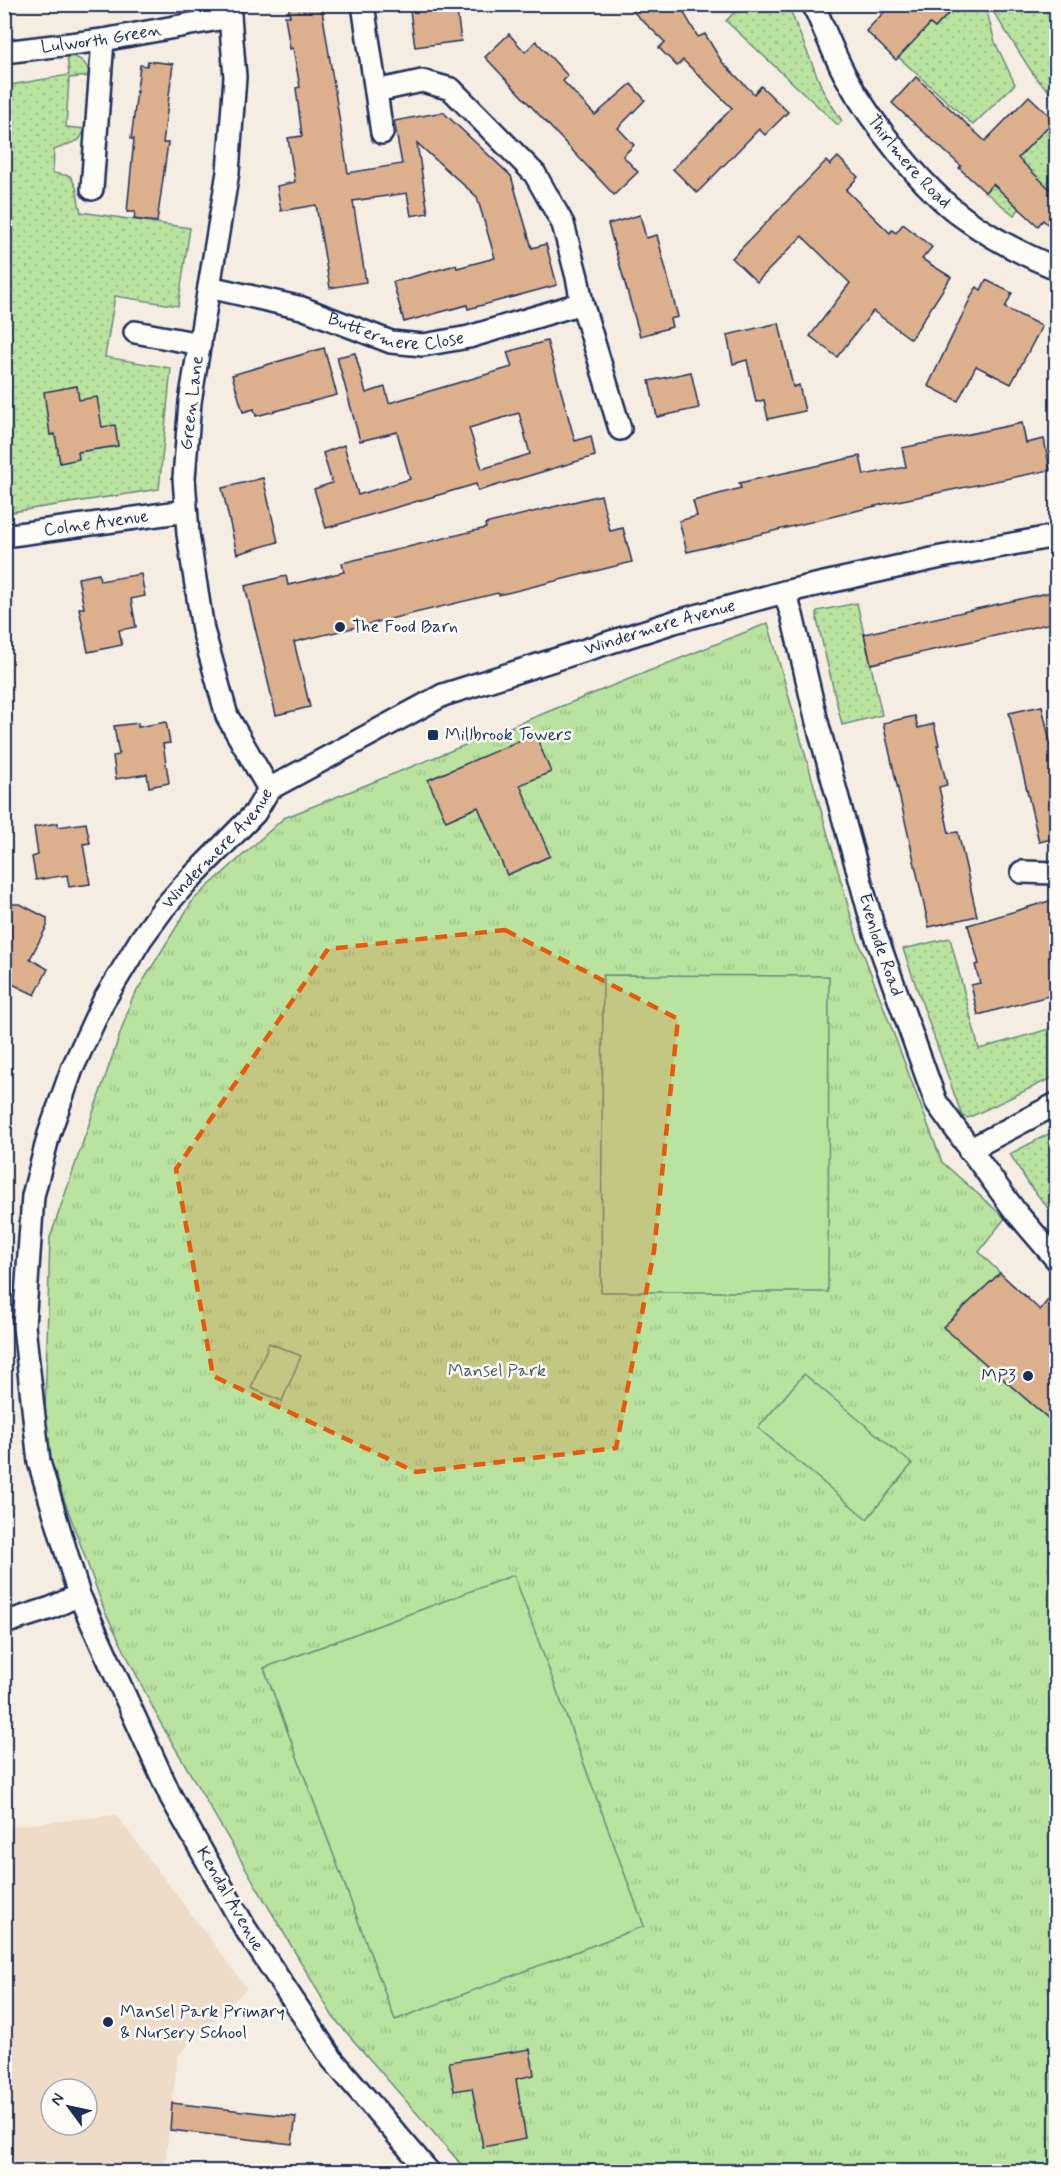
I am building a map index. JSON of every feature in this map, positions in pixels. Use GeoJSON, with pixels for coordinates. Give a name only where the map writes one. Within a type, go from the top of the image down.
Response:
{"type":"FeatureCollection","features":[{"type":"Feature","properties":{"kind":"street"},"geometry":{"type":"LineString","coordinates":[[363,4],[382,133]]}},
{"type":"Feature","properties":{"kind":"street","name":"Thirlmere Road"},"geometry":{"type":"LineString","coordinates":[[813,4],[845,76],[876,124],[902,158],[962,217],[1000,241],[1056,268]]}},
{"type":"Feature","properties":{"kind":"street","name":"Lulworth Green"},"geometry":{"type":"LineString","coordinates":[[4,52],[103,40],[230,11]]}},
{"type":"Feature","properties":{"kind":"street","name":"Green Lane"},"geometry":{"type":"LineString","coordinates":[[230,11],[235,77],[228,172],[190,402],[184,478],[192,574],[202,630],[227,716],[269,789]]}},
{"type":"Feature","properties":{"kind":"street"},"geometry":{"type":"LineString","coordinates":[[92,189],[103,40]]}},
{"type":"Feature","properties":{"kind":"street"},"geometry":{"type":"LineString","coordinates":[[376,91],[422,81],[451,89],[535,174],[563,224],[578,277],[582,303],[620,429]]}},
{"type":"Feature","properties":{"kind":"street","name":"Buttermere Close"},"geometry":{"type":"LineString","coordinates":[[209,287],[302,308],[391,342],[423,345],[469,337],[582,303]]}},
{"type":"Feature","properties":{"kind":"street"},"geometry":{"type":"LineString","coordinates":[[135,332],[200,344]]}},
{"type":"Feature","properties":{"kind":"street","name":"Colne Avenue"},"geometry":{"type":"LineString","coordinates":[[4,536],[186,511]]}},
{"type":"Feature","properties":{"kind":"street","name":"Windermere Avenue"},"geometry":{"type":"LineString","coordinates":[[79,1595],[39,1462],[24,1326],[33,1196],[49,1134],[72,1069],[103,1002],[141,939],[163,909],[255,813],[269,789],[443,694],[674,622],[784,592],[941,557],[1056,536]]}},
{"type":"Feature","properties":{"kind":"street","name":"Evenlode Road"},"geometry":{"type":"LineString","coordinates":[[784,592],[874,930],[936,1102],[1015,1211],[1056,1258]]}},
{"type":"Feature","properties":{"kind":"street"},"geometry":{"type":"LineString","coordinates":[[1022,872],[1056,873]]}},
{"type":"Feature","properties":{"kind":"street"},"geometry":{"type":"LineString","coordinates":[[969,1150],[1056,1104]]}},
{"type":"Feature","properties":{"kind":"street"},"geometry":{"type":"LineString","coordinates":[[4,1623],[51,1608],[79,1595]]}},
{"type":"Feature","properties":{"kind":"street","name":"Kendal Avenue"},"geometry":{"type":"LineString","coordinates":[[79,1595],[171,1797],[245,1928],[333,2059],[429,2172]]}},
{"type":"Feature","properties":{"kind":"highlighted area"},"geometry":{"type":"Polygon","coordinates":[[[505,930],[678,1019],[654,1251],[616,1448],[416,1472],[213,1376],[176,1169],[328,949],[505,930]]]}},
{"type":"Feature","properties":{"kind":"shaded area","name":"Mansel Park Primary & Nursery School"},"geometry":{"type":"Polygon","coordinates":[[[116,1815],[247,1988],[178,2055],[164,2171],[5,2171],[4,1827],[116,1815]]]}},
{"type":"Feature","properties":{"kind":"green space"},"geometry":{"type":"Polygon","coordinates":[[[741,5],[788,5],[824,93],[842,121],[838,125],[726,21],[741,5]]]}},
{"type":"Feature","properties":{"kind":"green space"},"geometry":{"type":"Polygon","coordinates":[[[963,5],[981,5],[987,12],[995,42],[1015,84],[973,125],[894,53],[913,41],[930,24],[935,28],[952,10],[956,13],[963,5]]]}},
{"type":"Feature","properties":{"kind":"green space"},"geometry":{"type":"Polygon","coordinates":[[[989,5],[1056,5],[1056,98],[1035,77],[989,5]]]}},
{"type":"Feature","properties":{"kind":"green space"},"geometry":{"type":"Polygon","coordinates":[[[67,55],[83,61],[90,76],[69,78],[66,127],[86,129],[79,140],[54,150],[53,173],[70,176],[77,190],[81,212],[190,228],[178,306],[115,296],[105,357],[171,368],[159,489],[5,513],[5,86],[69,75],[67,55]]]}},
{"type":"Feature","properties":{"kind":"green space"},"geometry":{"type":"Polygon","coordinates":[[[1054,120],[1056,123],[1056,195],[1043,183],[1014,215],[985,192],[1054,120]]]}},
{"type":"Feature","properties":{"kind":"green space"},"geometry":{"type":"Polygon","coordinates":[[[857,603],[882,715],[842,725],[817,620],[817,611],[857,603]]]}},
{"type":"Feature","properties":{"kind":"green space","name":"Mansel Park"},"geometry":{"type":"Polygon","coordinates":[[[768,623],[856,934],[942,1162],[1005,1218],[979,1252],[1000,1273],[946,1325],[1056,1425],[1056,2171],[467,2171],[333,2017],[160,1722],[105,1612],[44,1444],[50,1238],[132,999],[193,900],[284,818],[768,623]]]}},
{"type":"Feature","properties":{"kind":"green space"},"geometry":{"type":"Polygon","coordinates":[[[950,938],[979,1049],[1056,1027],[1056,1076],[968,1118],[962,1116],[903,949],[950,938]]]}},
{"type":"Feature","properties":{"kind":"green space"},"geometry":{"type":"Polygon","coordinates":[[[603,975],[829,976],[828,1292],[601,1292],[603,975]]]}},
{"type":"Feature","properties":{"kind":"green space"},"geometry":{"type":"Polygon","coordinates":[[[1056,1130],[1056,1218],[1028,1183],[1010,1154],[1056,1130]]]}},
{"type":"Feature","properties":{"kind":"green space"},"geometry":{"type":"Polygon","coordinates":[[[269,1343],[301,1356],[282,1401],[251,1388],[269,1343]]]}},
{"type":"Feature","properties":{"kind":"green space"},"geometry":{"type":"Polygon","coordinates":[[[804,1374],[912,1464],[867,1519],[758,1428],[804,1374]]]}},
{"type":"Feature","properties":{"kind":"green space"},"geometry":{"type":"Polygon","coordinates":[[[514,1575],[644,1926],[395,2020],[264,1668],[514,1575]]]}},
{"type":"Feature","properties":{"kind":"building"},"geometry":{"type":"Polygon","coordinates":[[[288,4],[321,4],[348,173],[402,164],[394,121],[443,112],[511,176],[532,248],[546,244],[557,285],[468,309],[467,305],[404,322],[393,282],[456,265],[457,268],[495,258],[477,197],[417,143],[428,213],[411,216],[407,193],[353,201],[366,282],[330,288],[316,205],[281,211],[277,186],[295,182],[288,138],[302,136],[296,88],[300,87],[293,48],[290,49],[285,16],[290,16],[288,4]]]}},
{"type":"Feature","properties":{"kind":"building"},"geometry":{"type":"Polygon","coordinates":[[[409,4],[456,4],[461,41],[415,47],[409,4]]]}},
{"type":"Feature","properties":{"kind":"building"},"geometry":{"type":"Polygon","coordinates":[[[625,4],[679,4],[698,37],[705,34],[722,62],[754,94],[761,86],[788,112],[765,135],[759,129],[697,193],[673,169],[732,108],[683,60],[677,66],[659,48],[665,42],[625,4]]]}},
{"type":"Feature","properties":{"kind":"building"},"geometry":{"type":"Polygon","coordinates":[[[892,4],[957,4],[935,28],[930,24],[896,60],[866,31],[892,4]]]}},
{"type":"Feature","properties":{"kind":"building"},"geometry":{"type":"Polygon","coordinates":[[[509,34],[525,52],[536,41],[568,76],[563,81],[595,115],[631,84],[645,100],[618,128],[634,145],[623,156],[638,172],[614,195],[485,57],[509,34]]]}},
{"type":"Feature","properties":{"kind":"building"},"geometry":{"type":"Polygon","coordinates":[[[148,61],[173,64],[163,143],[168,143],[157,222],[134,219],[135,212],[127,212],[134,139],[131,139],[140,65],[147,66],[148,61]]]}},
{"type":"Feature","properties":{"kind":"building"},"geometry":{"type":"Polygon","coordinates":[[[916,77],[985,141],[1029,96],[1054,120],[1018,158],[1056,195],[1056,232],[1043,220],[1038,226],[993,184],[985,192],[959,168],[961,166],[892,103],[916,77]]]}},
{"type":"Feature","properties":{"kind":"building"},"geometry":{"type":"Polygon","coordinates":[[[838,157],[858,177],[846,190],[890,233],[892,230],[896,233],[903,224],[932,247],[922,259],[951,277],[911,339],[873,311],[837,357],[810,336],[850,283],[802,236],[757,282],[732,258],[826,161],[830,165],[838,157]]]}},
{"type":"Feature","properties":{"kind":"building"},"geometry":{"type":"Polygon","coordinates":[[[640,215],[646,238],[657,235],[678,317],[670,319],[672,327],[640,336],[608,224],[640,215]]]}},
{"type":"Feature","properties":{"kind":"building"},"geometry":{"type":"Polygon","coordinates":[[[986,280],[1012,293],[1005,308],[1042,326],[1011,384],[976,366],[958,401],[928,386],[974,291],[977,287],[981,290],[986,280]]]}},
{"type":"Feature","properties":{"kind":"building"},"geometry":{"type":"Polygon","coordinates":[[[779,323],[793,387],[799,385],[805,411],[768,419],[764,400],[756,402],[747,360],[733,364],[727,335],[779,323]]]}},
{"type":"Feature","properties":{"kind":"building"},"geometry":{"type":"Polygon","coordinates":[[[547,341],[575,441],[591,436],[595,456],[478,491],[476,484],[326,528],[314,489],[332,483],[323,453],[344,445],[358,495],[410,479],[397,432],[360,441],[337,357],[355,353],[366,393],[385,387],[389,403],[512,367],[507,352],[547,341]],[[519,413],[469,428],[482,469],[530,454],[519,413]]]}},
{"type":"Feature","properties":{"kind":"building"},"geometry":{"type":"Polygon","coordinates":[[[324,348],[337,395],[256,416],[254,409],[243,412],[232,375],[324,348]]]}},
{"type":"Feature","properties":{"kind":"building"},"geometry":{"type":"Polygon","coordinates":[[[691,372],[699,408],[657,417],[649,381],[691,372]]]}},
{"type":"Feature","properties":{"kind":"building"},"geometry":{"type":"Polygon","coordinates":[[[77,386],[79,400],[97,397],[102,427],[115,425],[118,446],[78,452],[79,459],[60,463],[55,434],[50,435],[44,392],[77,386]]]}},
{"type":"Feature","properties":{"kind":"building"},"geometry":{"type":"Polygon","coordinates":[[[1022,423],[1026,443],[1044,439],[1050,470],[888,503],[687,552],[679,521],[697,516],[693,501],[741,488],[739,483],[860,456],[864,475],[906,467],[902,448],[1022,423]]]}},
{"type":"Feature","properties":{"kind":"building"},"geometry":{"type":"Polygon","coordinates":[[[263,478],[278,542],[237,554],[222,488],[263,478]]]}},
{"type":"Feature","properties":{"kind":"building"},"geometry":{"type":"Polygon","coordinates":[[[601,495],[610,531],[623,528],[632,562],[294,642],[310,707],[276,715],[245,586],[286,576],[288,585],[344,572],[342,563],[486,528],[485,524],[601,495]]]}},
{"type":"Feature","properties":{"kind":"building"},"geometry":{"type":"Polygon","coordinates":[[[99,574],[100,581],[141,574],[145,596],[131,599],[136,627],[119,630],[122,645],[88,652],[79,608],[84,608],[78,578],[99,574]]]}},
{"type":"Feature","properties":{"kind":"building"},"geometry":{"type":"Polygon","coordinates":[[[1056,591],[1056,622],[871,664],[864,634],[1056,591]]]}},
{"type":"Feature","properties":{"kind":"building"},"geometry":{"type":"Polygon","coordinates":[[[1042,706],[1056,769],[1056,838],[1039,842],[1009,713],[1042,706]]]}},
{"type":"Feature","properties":{"kind":"building"},"geometry":{"type":"Polygon","coordinates":[[[915,716],[918,728],[934,724],[947,785],[939,787],[949,833],[958,832],[977,916],[929,927],[883,723],[915,716]]]}},
{"type":"Feature","properties":{"kind":"building"},"geometry":{"type":"Polygon","coordinates":[[[166,722],[170,743],[163,744],[169,783],[149,787],[147,774],[116,779],[113,756],[119,755],[114,726],[138,723],[138,727],[166,722]]]}},
{"type":"Feature","properties":{"kind":"building"},"geometry":{"type":"Polygon","coordinates":[[[535,734],[551,772],[520,785],[550,856],[507,875],[478,807],[446,821],[428,780],[535,734]]]}},
{"type":"Feature","properties":{"kind":"building"},"geometry":{"type":"Polygon","coordinates":[[[58,823],[58,827],[86,823],[90,843],[83,844],[90,884],[69,887],[67,875],[36,880],[32,857],[38,855],[34,827],[58,823]]]}},
{"type":"Feature","properties":{"kind":"building"},"geometry":{"type":"Polygon","coordinates":[[[1056,899],[1056,994],[978,1015],[971,985],[980,983],[975,965],[979,964],[968,925],[1056,899]]]}},
{"type":"Feature","properties":{"kind":"building"},"geometry":{"type":"Polygon","coordinates":[[[12,904],[20,904],[47,918],[47,926],[30,959],[48,969],[35,995],[4,980],[4,919],[12,904]]]}},
{"type":"Feature","properties":{"kind":"building","name":"MP3"},"geometry":{"type":"Polygon","coordinates":[[[1000,1273],[1040,1310],[1056,1290],[1056,1425],[943,1327],[1000,1273]]]}},
{"type":"Feature","properties":{"kind":"building"},"geometry":{"type":"Polygon","coordinates":[[[530,2049],[534,2075],[516,2079],[526,2139],[483,2147],[472,2088],[454,2091],[449,2062],[530,2049]]]}},
{"type":"Feature","properties":{"kind":"building"},"geometry":{"type":"Polygon","coordinates":[[[172,2103],[296,2117],[292,2144],[170,2130],[172,2103]]]}},
{"type":"Feature","properties":{"kind":"place","name":"The Food Barn"},"geometry":{"type":"Point","coordinates":[340,627]}},
{"type":"Feature","properties":{"kind":"place","name":"Millbrook Towers"},"geometry":{"type":"Point","coordinates":[433,735]}},
{"type":"Feature","properties":{"kind":"place","name":"MP3"},"geometry":{"type":"Point","coordinates":[1028,1376]}},
{"type":"Feature","properties":{"kind":"place","name":"Mansel Park Primary & Nursery School"},"geometry":{"type":"Point","coordinates":[108,2022]}}]}
